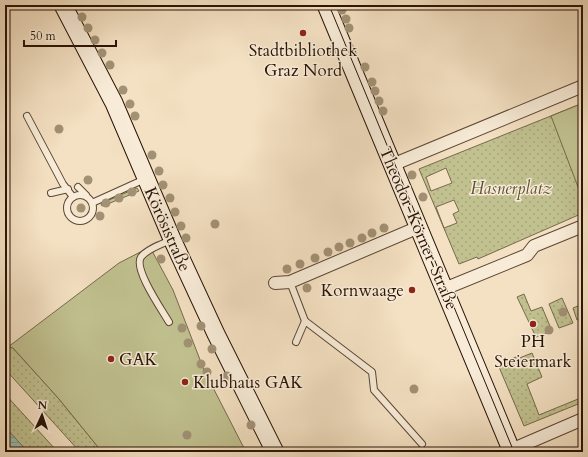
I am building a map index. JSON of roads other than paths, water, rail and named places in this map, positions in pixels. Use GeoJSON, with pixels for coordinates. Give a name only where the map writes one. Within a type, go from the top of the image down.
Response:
{"type":"FeatureCollection","features":[{"type":"Feature","properties":{"kind":"street","name":"Körösistraße"},"geometry":{"type":"LineString","coordinates":[[63,5],[112,97],[172,240],[238,382],[275,452]]}},
{"type":"Feature","properties":{"kind":"street","name":"Theodor-Körner-Straße"},"geometry":{"type":"LineString","coordinates":[[326,5],[511,451]]}},
{"type":"Feature","properties":{"kind":"street"},"geometry":{"type":"LineString","coordinates":[[392,165],[583,86]]}},
{"type":"Feature","properties":{"kind":"street"},"geometry":{"type":"LineString","coordinates":[[444,289],[527,255],[534,246],[583,226]]}},
{"type":"Feature","properties":{"kind":"street"},"geometry":{"type":"LineString","coordinates":[[275,283],[290,282],[419,227]]}},
{"type":"Feature","properties":{"kind":"street"},"geometry":{"type":"LineString","coordinates":[[511,451],[583,419]]}},
{"type":"Feature","properties":{"kind":"lane"},"geometry":{"type":"LineString","coordinates":[[27,116],[73,197]]}},
{"type":"Feature","properties":{"kind":"lane"},"geometry":{"type":"LineString","coordinates":[[78,187],[90,200],[91,214],[86,220],[78,220],[70,216],[67,208],[73,197],[81,195],[90,200],[146,179]]}},
{"type":"Feature","properties":{"kind":"lane"},"geometry":{"type":"LineString","coordinates":[[51,193],[68,189]]}},
{"type":"Feature","properties":{"kind":"lane"},"geometry":{"type":"LineString","coordinates":[[169,322],[142,276],[139,265],[140,258],[147,252],[172,240]]}},
{"type":"Feature","properties":{"kind":"lane"},"geometry":{"type":"LineString","coordinates":[[290,282],[305,321],[372,372],[374,390],[422,444]]}},
{"type":"Feature","properties":{"kind":"lane"},"geometry":{"type":"LineString","coordinates":[[296,342],[305,321]]}},
{"type":"Feature","properties":{"kind":"tram line"},"geometry":{"type":"LineString","coordinates":[[329,5],[514,452]]}},
{"type":"Feature","properties":{"kind":"place","name":"Stadtbibliothek Graz Nord"},"geometry":{"type":"Point","coordinates":[303,33]}},
{"type":"Feature","properties":{"kind":"place","name":"Kornwaage"},"geometry":{"type":"Point","coordinates":[412,290]}},
{"type":"Feature","properties":{"kind":"place","name":"PH Steiermark"},"geometry":{"type":"Point","coordinates":[533,324]}},
{"type":"Feature","properties":{"kind":"place","name":"GAK"},"geometry":{"type":"Point","coordinates":[111,359]}},
{"type":"Feature","properties":{"kind":"place","name":"Klubhaus GAK"},"geometry":{"type":"Point","coordinates":[185,382]}},
{"type":"Feature","properties":{"kind":"park label","name":"Hasnerplatz"},"geometry":{"type":"Point","coordinates":[511,188]}}]}
